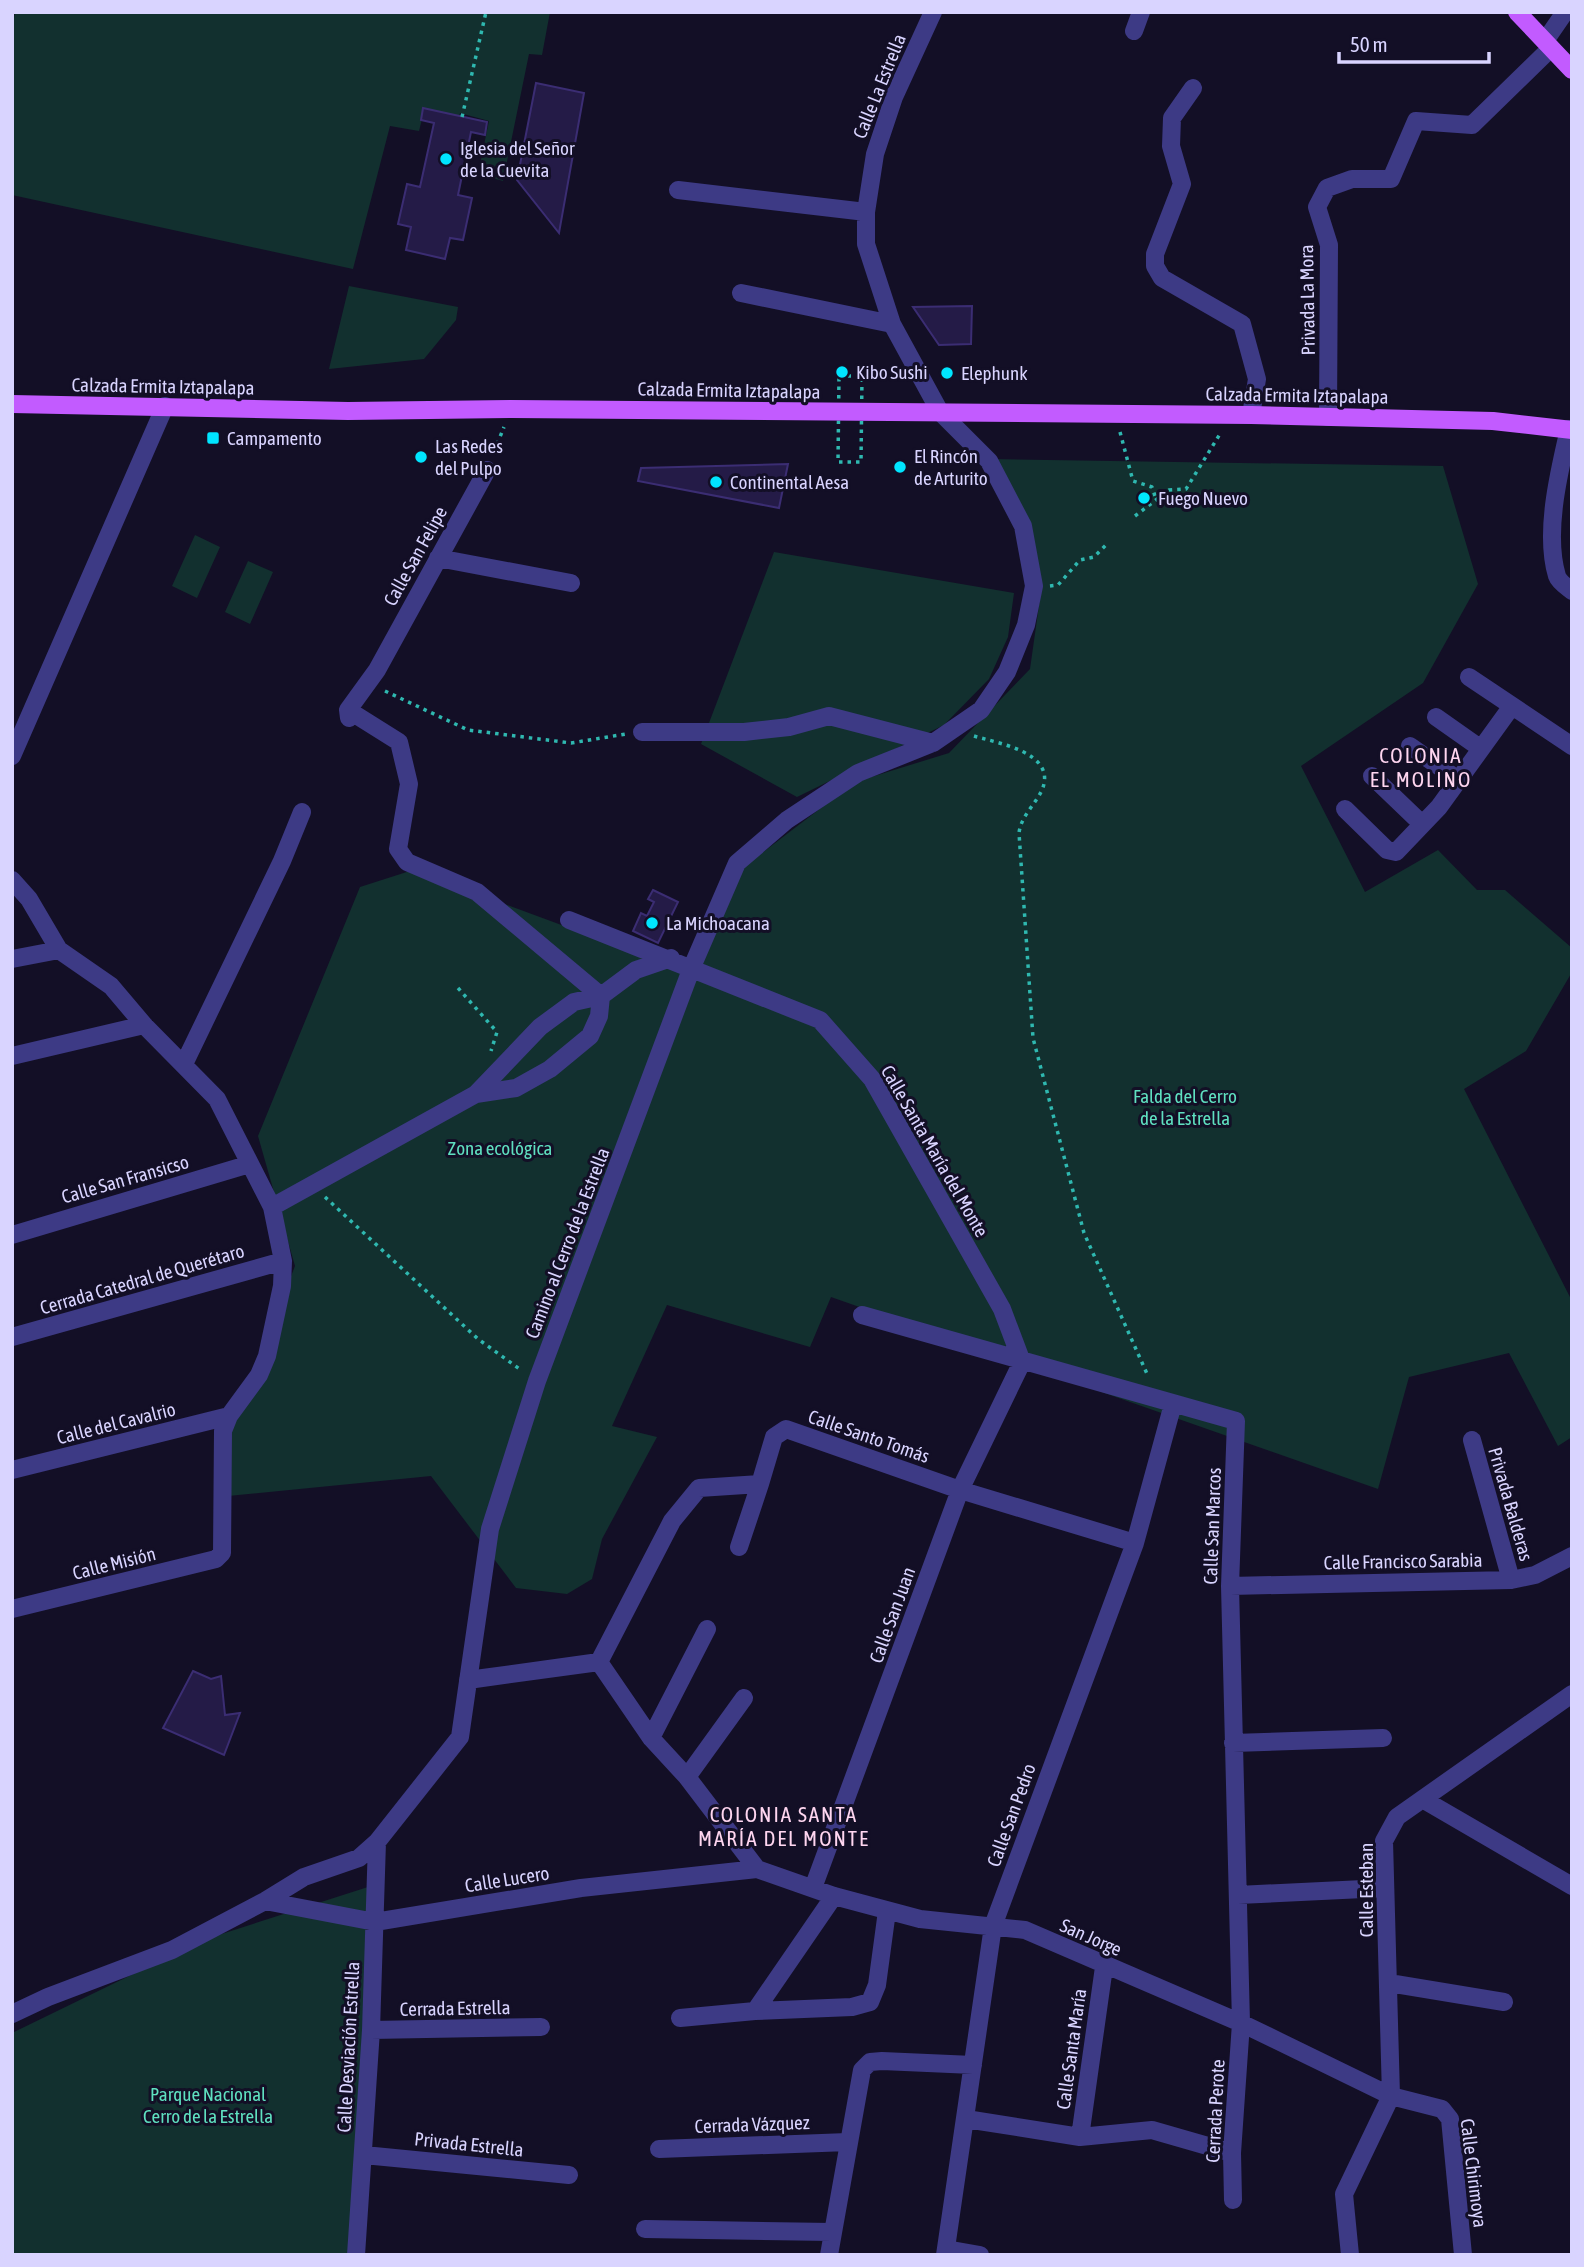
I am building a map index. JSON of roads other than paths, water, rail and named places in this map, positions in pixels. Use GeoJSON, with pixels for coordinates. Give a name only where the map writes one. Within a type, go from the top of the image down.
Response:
{"type":"FeatureCollection","features":[{"type":"Feature","properties":{"kind":"main road"},"geometry":{"type":"LineString","coordinates":[[1517,12],[1572,70]]}},
{"type":"Feature","properties":{"kind":"main road","name":"Calzada Ermita Iztapalapa"},"geometry":{"type":"LineString","coordinates":[[12,404],[348,411],[511,409],[1251,415],[1493,421],[1570,430]]}},
{"type":"Feature","properties":{"kind":"street","name":"Calle La Estrella"},"geometry":{"type":"LineString","coordinates":[[933,12],[894,97],[879,142],[866,212],[866,244],[892,324],[940,412]]}},
{"type":"Feature","properties":{"kind":"street"},"geometry":{"type":"LineString","coordinates":[[1134,31],[1141,12]]}},
{"type":"Feature","properties":{"kind":"street","name":"Privada La Mora"},"geometry":{"type":"LineString","coordinates":[[1328,417],[1329,245],[1317,207],[1326,188],[1352,179],[1391,179],[1416,121],[1472,125],[1548,45],[1565,12]]}},
{"type":"Feature","properties":{"kind":"street"},"geometry":{"type":"LineString","coordinates":[[1193,88],[1172,118],[1171,146],[1182,184],[1154,254],[1155,266],[1162,278],[1242,324],[1257,379],[1251,415]]}},
{"type":"Feature","properties":{"kind":"street"},"geometry":{"type":"LineString","coordinates":[[678,190],[866,212]]}},
{"type":"Feature","properties":{"kind":"street"},"geometry":{"type":"LineString","coordinates":[[741,293],[892,324]]}},
{"type":"Feature","properties":{"kind":"street"},"geometry":{"type":"LineString","coordinates":[[12,756],[165,406]]}},
{"type":"Feature","properties":{"kind":"street","name":"Camino al Cerro de la Estrella"},"geometry":{"type":"LineString","coordinates":[[12,2014],[48,1997],[172,1950],[265,1901],[304,1877],[359,1858],[377,1842],[460,1737],[489,1529],[537,1381],[692,967],[737,863],[787,820],[858,773],[933,743],[981,710],[1007,672],[1026,625],[1034,586],[1023,527],[989,461],[940,412]]}},
{"type":"Feature","properties":{"kind":"street"},"geometry":{"type":"LineString","coordinates":[[1570,430],[1556,487],[1554,550],[1558,579],[1572,592]]}},
{"type":"Feature","properties":{"kind":"street","name":"Calle San Felipe"},"geometry":{"type":"LineString","coordinates":[[487,470],[349,714],[399,742],[410,784],[398,849],[407,862],[477,892],[601,996]]}},
{"type":"Feature","properties":{"kind":"street"},"geometry":{"type":"LineString","coordinates":[[438,558],[571,583]]}},
{"type":"Feature","properties":{"kind":"street"},"geometry":{"type":"LineString","coordinates":[[1469,677],[1572,746]]}},
{"type":"Feature","properties":{"kind":"street"},"geometry":{"type":"LineString","coordinates":[[1345,809],[1387,850],[1396,852],[1439,807],[1512,706]]}},
{"type":"Feature","properties":{"kind":"street"},"geometry":{"type":"LineString","coordinates":[[642,732],[744,732],[789,727],[829,716],[933,743]]}},
{"type":"Feature","properties":{"kind":"street"},"geometry":{"type":"LineString","coordinates":[[1436,718],[1480,748]]}},
{"type":"Feature","properties":{"kind":"street"},"geometry":{"type":"LineString","coordinates":[[1410,746],[1457,779]]}},
{"type":"Feature","properties":{"kind":"street"},"geometry":{"type":"LineString","coordinates":[[1371,776],[1422,824]]}},
{"type":"Feature","properties":{"kind":"street"},"geometry":{"type":"LineString","coordinates":[[184,1064],[282,861],[302,812]]}},
{"type":"Feature","properties":{"kind":"street"},"geometry":{"type":"LineString","coordinates":[[12,880],[29,899],[59,950],[111,986],[144,1025],[217,1099],[272,1207],[283,1261],[282,1286],[267,1356],[259,1375],[229,1416]]}},
{"type":"Feature","properties":{"kind":"street","name":"Calle Santa María del Monte"},"geometry":{"type":"LineString","coordinates":[[569,920],[671,958],[820,1020],[872,1079],[1002,1308],[1022,1362]]}},
{"type":"Feature","properties":{"kind":"street"},"geometry":{"type":"LineString","coordinates":[[12,959],[59,950]]}},
{"type":"Feature","properties":{"kind":"street"},"geometry":{"type":"LineString","coordinates":[[272,1207],[476,1094],[540,1027],[574,1002],[601,996],[635,970],[671,958]]}},
{"type":"Feature","properties":{"kind":"street"},"geometry":{"type":"LineString","coordinates":[[476,1094],[516,1088],[550,1069],[590,1036],[599,1016],[601,996]]}},
{"type":"Feature","properties":{"kind":"street"},"geometry":{"type":"LineString","coordinates":[[12,1056],[144,1025]]}},
{"type":"Feature","properties":{"kind":"street","name":"Calle San Fransicso"},"geometry":{"type":"LineString","coordinates":[[12,1235],[250,1164]]}},
{"type":"Feature","properties":{"kind":"street","name":"Cerrada Catedral de Querétaro"},"geometry":{"type":"LineString","coordinates":[[12,1337],[283,1261]]}},
{"type":"Feature","properties":{"kind":"street","name":"Calle San Marcos"},"geometry":{"type":"LineString","coordinates":[[862,1315],[1236,1421],[1230,1586],[1241,2023]]}},
{"type":"Feature","properties":{"kind":"street","name":"Calle San Juan"},"geometry":{"type":"LineString","coordinates":[[813,1888],[960,1490],[1022,1362]]}},
{"type":"Feature","properties":{"kind":"street","name":"Calle San Pedro"},"geometry":{"type":"LineString","coordinates":[[945,2252],[993,1926],[1135,1543],[1166,1402]]}},
{"type":"Feature","properties":{"kind":"street","name":"Calle del Cavalrio"},"geometry":{"type":"LineString","coordinates":[[12,1470],[229,1416]]}},
{"type":"Feature","properties":{"kind":"street","name":"Calle Misión"},"geometry":{"type":"LineString","coordinates":[[12,1609],[216,1559],[222,1553],[223,1431],[229,1416]]}},
{"type":"Feature","properties":{"kind":"street","name":"Calle Santo Tomás"},"geometry":{"type":"LineString","coordinates":[[760,1484],[774,1437],[786,1429],[960,1490],[1135,1543]]}},
{"type":"Feature","properties":{"kind":"street","name":"Privada Balderas"},"geometry":{"type":"LineString","coordinates":[[1472,1440],[1511,1580]]}},
{"type":"Feature","properties":{"kind":"street"},"geometry":{"type":"LineString","coordinates":[[599,1662],[672,1521],[699,1488],[760,1484],[739,1547]]}},
{"type":"Feature","properties":{"kind":"street","name":"Calle Francisco Sarabia"},"geometry":{"type":"LineString","coordinates":[[1230,1586],[1511,1580],[1535,1575],[1572,1556]]}},
{"type":"Feature","properties":{"kind":"street"},"geometry":{"type":"LineString","coordinates":[[651,1738],[707,1629]]}},
{"type":"Feature","properties":{"kind":"street"},"geometry":{"type":"LineString","coordinates":[[468,1680],[599,1662]]}},
{"type":"Feature","properties":{"kind":"street"},"geometry":{"type":"LineString","coordinates":[[599,1662],[651,1738],[687,1777],[757,1869]]}},
{"type":"Feature","properties":{"kind":"street","name":"Calle Esteban"},"geometry":{"type":"LineString","coordinates":[[1391,2096],[1384,1888],[1384,1841],[1389,1828],[1397,1817],[1572,1693]]}},
{"type":"Feature","properties":{"kind":"street"},"geometry":{"type":"LineString","coordinates":[[687,1777],[744,1698]]}},
{"type":"Feature","properties":{"kind":"street"},"geometry":{"type":"LineString","coordinates":[[1233,1742],[1382,1738]]}},
{"type":"Feature","properties":{"kind":"street"},"geometry":{"type":"LineString","coordinates":[[1423,1800],[1572,1886]]}},
{"type":"Feature","properties":{"kind":"street","name":"Calle Desviación Estrella"},"geometry":{"type":"LineString","coordinates":[[356,2255],[371,2030],[377,1842]]}},
{"type":"Feature","properties":{"kind":"street","name":"San Jorge"},"geometry":{"type":"LineString","coordinates":[[757,1869],[834,1896],[920,1919],[1025,1930],[1104,1967],[1241,2023],[1391,2096]]}},
{"type":"Feature","properties":{"kind":"street","name":"Calle Lucero"},"geometry":{"type":"LineString","coordinates":[[265,1901],[375,1922],[581,1888],[757,1869]]}},
{"type":"Feature","properties":{"kind":"street"},"geometry":{"type":"LineString","coordinates":[[1238,1895],[1384,1888]]}},
{"type":"Feature","properties":{"kind":"street"},"geometry":{"type":"LineString","coordinates":[[755,2011],[834,1896]]}},
{"type":"Feature","properties":{"kind":"street"},"geometry":{"type":"LineString","coordinates":[[680,2018],[755,2011],[852,2007],[870,2001],[877,1985],[887,1911]]}},
{"type":"Feature","properties":{"kind":"street","name":"Calle Santa María"},"geometry":{"type":"LineString","coordinates":[[1080,2137],[1104,1967]]}},
{"type":"Feature","properties":{"kind":"street"},"geometry":{"type":"LineString","coordinates":[[1389,1983],[1504,2002]]}},
{"type":"Feature","properties":{"kind":"street","name":"Cerrada Perote"},"geometry":{"type":"LineString","coordinates":[[1233,2200],[1232,2153],[1241,2023]]}},
{"type":"Feature","properties":{"kind":"street","name":"Cerrada Estrella"},"geometry":{"type":"LineString","coordinates":[[371,2030],[541,2027]]}},
{"type":"Feature","properties":{"kind":"street"},"geometry":{"type":"LineString","coordinates":[[829,2255],[862,2070],[870,2062],[973,2065]]}},
{"type":"Feature","properties":{"kind":"street"},"geometry":{"type":"LineString","coordinates":[[1350,2255],[1344,2194],[1391,2096]]}},
{"type":"Feature","properties":{"kind":"street","name":"Calle Chirimoya"},"geometry":{"type":"LineString","coordinates":[[1391,2096],[1442,2109],[1450,2119],[1463,2255]]}},
{"type":"Feature","properties":{"kind":"street"},"geometry":{"type":"LineString","coordinates":[[966,2119],[1080,2137],[1152,2130],[1232,2153]]}},
{"type":"Feature","properties":{"kind":"street","name":"Cerrada Vázquez"},"geometry":{"type":"LineString","coordinates":[[659,2149],[848,2142]]}},
{"type":"Feature","properties":{"kind":"street","name":"Privada Estrella"},"geometry":{"type":"LineString","coordinates":[[364,2155],[569,2175]]}},
{"type":"Feature","properties":{"kind":"street"},"geometry":{"type":"LineString","coordinates":[[645,2229],[832,2232]]}},
{"type":"Feature","properties":{"kind":"street"},"geometry":{"type":"LineString","coordinates":[[945,2252],[980,2255]]}},
{"type":"Feature","properties":{"kind":"place","name":"Iglesia del Señor de la Cuevita"},"geometry":{"type":"Point","coordinates":[446,159]}},
{"type":"Feature","properties":{"kind":"place","name":"Kibo Sushi"},"geometry":{"type":"Point","coordinates":[842,372]}},
{"type":"Feature","properties":{"kind":"place","name":"Elephunk"},"geometry":{"type":"Point","coordinates":[947,373]}},
{"type":"Feature","properties":{"kind":"place","name":"Campamento"},"geometry":{"type":"Point","coordinates":[213,438]}},
{"type":"Feature","properties":{"kind":"place","name":"Las Redes del Pulpo"},"geometry":{"type":"Point","coordinates":[421,457]}},
{"type":"Feature","properties":{"kind":"place","name":"El Rincón de Arturito"},"geometry":{"type":"Point","coordinates":[900,467]}},
{"type":"Feature","properties":{"kind":"place","name":"Continental Aesa"},"geometry":{"type":"Point","coordinates":[716,482]}},
{"type":"Feature","properties":{"kind":"place","name":"Fuego Nuevo"},"geometry":{"type":"Point","coordinates":[1144,498]}},
{"type":"Feature","properties":{"kind":"place","name":"La Michoacana"},"geometry":{"type":"Point","coordinates":[652,923]}},
{"type":"Feature","properties":{"kind":"district","name":"COLONIA EL MOLINO"},"geometry":{"type":"Point","coordinates":[1421,768]}},
{"type":"Feature","properties":{"kind":"district","name":"COLONIA SANTA MARÍA DEL MONTE"},"geometry":{"type":"Point","coordinates":[784,1827]}},
{"type":"Feature","properties":{"kind":"park label","name":"Falda del Cerro de la Estrella"},"geometry":{"type":"Point","coordinates":[1185,1107]}},
{"type":"Feature","properties":{"kind":"park label","name":"Zona ecológica"},"geometry":{"type":"Point","coordinates":[500,1148]}},
{"type":"Feature","properties":{"kind":"park label","name":"Parque Nacional Cerro de la Estrella"},"geometry":{"type":"Point","coordinates":[208,2105]}}]}
